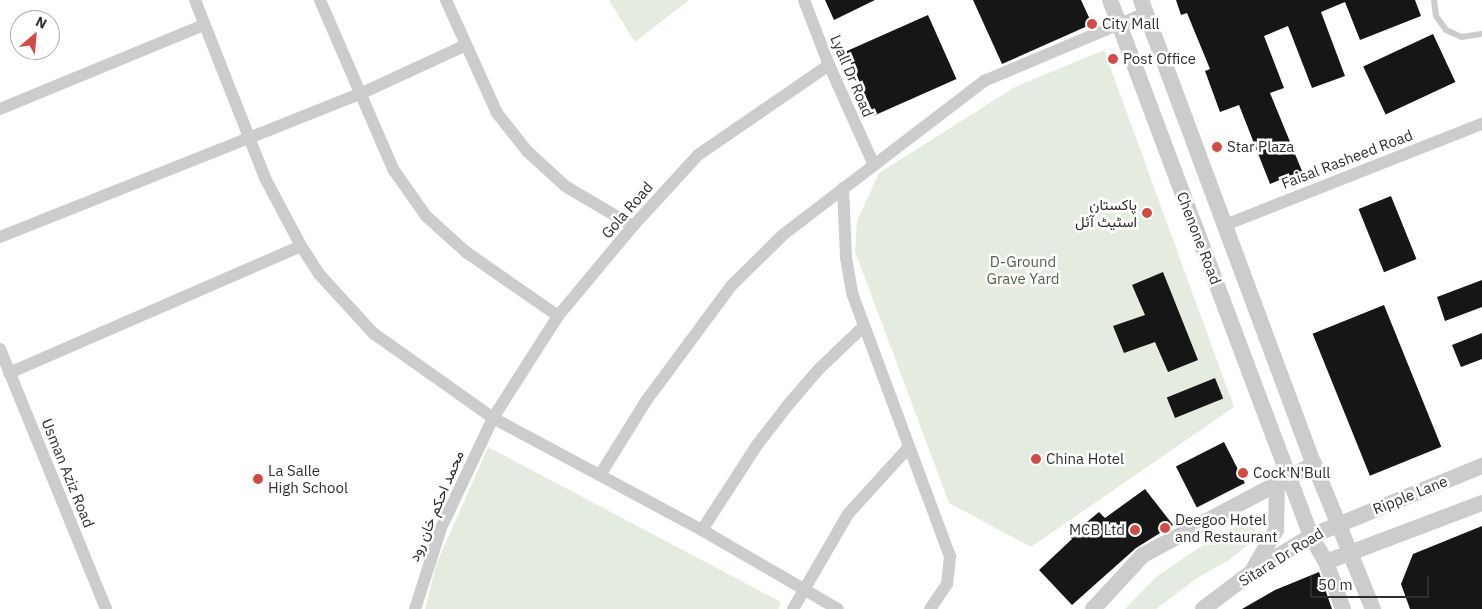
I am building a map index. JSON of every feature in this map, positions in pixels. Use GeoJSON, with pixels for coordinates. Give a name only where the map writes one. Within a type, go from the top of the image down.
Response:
{"type":"FeatureCollection","features":[{"type":"Feature","properties":{"kind":"street"},"geometry":{"type":"LineString","coordinates":[[195,0],[265,178],[301,246],[319,274],[373,333],[493,418],[702,530],[838,609]]}},
{"type":"Feature","properties":{"kind":"street"},"geometry":{"type":"LineString","coordinates":[[320,0],[393,169],[426,216],[466,252],[558,316]]}},
{"type":"Feature","properties":{"kind":"street"},"geometry":{"type":"LineString","coordinates":[[446,0],[464,46],[497,113],[527,151],[565,186],[633,226]]}},
{"type":"Feature","properties":{"kind":"street","name":"Lyall Dr Road"},"geometry":{"type":"LineString","coordinates":[[804,0],[829,65],[873,164]]}},
{"type":"Feature","properties":{"kind":"street","name":"Chenone Road"},"geometry":{"type":"LineString","coordinates":[[1110,0],[1284,478],[1326,562],[1343,609]]}},
{"type":"Feature","properties":{"kind":"street"},"geometry":{"type":"LineString","coordinates":[[600,475],[646,401],[730,286],[784,234],[873,164],[984,81],[1120,24],[1144,7]]}},
{"type":"Feature","properties":{"kind":"street","name":"Chenone Road"},"geometry":{"type":"LineString","coordinates":[[1144,7],[1314,464],[1337,524],[1353,554],[1373,609]]}},
{"type":"Feature","properties":{"kind":"street"},"geometry":{"type":"LineString","coordinates":[[0,109],[204,25]]}},
{"type":"Feature","properties":{"kind":"street"},"geometry":{"type":"LineString","coordinates":[[0,237],[360,94],[464,46]]}},
{"type":"Feature","properties":{"kind":"street","name":"Gola Road"},"geometry":{"type":"LineString","coordinates":[[493,418],[558,316],[633,226],[698,156],[829,65]]}},
{"type":"Feature","properties":{"kind":"street","name":"Faisal Rasheed Road"},"geometry":{"type":"LineString","coordinates":[[1225,225],[1482,125]]}},
{"type":"Feature","properties":{"kind":"street"},"geometry":{"type":"LineString","coordinates":[[843,188],[846,258],[852,293],[863,327],[950,556],[947,584],[930,609]]}},
{"type":"Feature","properties":{"kind":"street"},"geometry":{"type":"LineString","coordinates":[[9,373],[301,246]]}},
{"type":"Feature","properties":{"kind":"street"},"geometry":{"type":"LineString","coordinates":[[702,530],[757,445],[788,405],[819,369],[863,327]]}},
{"type":"Feature","properties":{"kind":"street","name":"Usman Aziz Road"},"geometry":{"type":"LineString","coordinates":[[0,350],[106,609]]}},
{"type":"Feature","properties":{"kind":"street","name":"محمد احكم خان رود"},"geometry":{"type":"LineString","coordinates":[[415,609],[441,528],[493,418]]}},
{"type":"Feature","properties":{"kind":"street"},"geometry":{"type":"LineString","coordinates":[[793,609],[802,588],[848,514],[908,447]]}},
{"type":"Feature","properties":{"kind":"street"},"geometry":{"type":"LineString","coordinates":[[1093,609],[1143,555],[1284,478],[1314,464]]}},
{"type":"Feature","properties":{"kind":"street","name":"Ripple Lane"},"geometry":{"type":"LineString","coordinates":[[1337,524],[1482,466]]}},
{"type":"Feature","properties":{"kind":"street"},"geometry":{"type":"LineString","coordinates":[[1252,572],[1276,530],[1284,478]]}},
{"type":"Feature","properties":{"kind":"street"},"geometry":{"type":"LineString","coordinates":[[1326,562],[1353,554],[1482,503]]}},
{"type":"Feature","properties":{"kind":"street","name":"Sitara Dr Road"},"geometry":{"type":"LineString","coordinates":[[1203,609],[1252,572],[1312,536],[1337,524]]}},
{"type":"Feature","properties":{"kind":"lane"},"geometry":{"type":"LineString","coordinates":[[1434,0],[1436,16],[1446,30],[1462,37],[1481,37]]}},
{"type":"Feature","properties":{"kind":"green space"},"geometry":{"type":"Polygon","coordinates":[[[609,0],[689,0],[635,42],[609,0]]]}},
{"type":"Feature","properties":{"kind":"green space","name":"D-Ground Grave Yard"},"geometry":{"type":"Polygon","coordinates":[[[1104,50],[1234,407],[1031,547],[949,503],[855,251],[857,221],[879,173],[1015,87],[1104,50]]]}},
{"type":"Feature","properties":{"kind":"green space"},"geometry":{"type":"Polygon","coordinates":[[[488,447],[781,602],[778,609],[425,609],[436,565],[488,447]]]}},
{"type":"Feature","properties":{"kind":"green space"},"geometry":{"type":"Polygon","coordinates":[[[1254,517],[1256,539],[1229,560],[1197,578],[1156,609],[1125,609],[1156,577],[1209,541],[1254,517]]]}},
{"type":"Feature","properties":{"kind":"building"},"geometry":{"type":"Polygon","coordinates":[[[825,0],[875,0],[834,20],[825,0]]]}},
{"type":"Feature","properties":{"kind":"building"},"geometry":{"type":"Polygon","coordinates":[[[973,0],[1081,0],[1092,24],[1002,64],[973,0]]]}},
{"type":"Feature","properties":{"kind":"building"},"geometry":{"type":"Polygon","coordinates":[[[1176,0],[1415,0],[1421,16],[1360,40],[1345,2],[1321,12],[1345,76],[1312,88],[1288,26],[1264,36],[1284,88],[1270,93],[1302,171],[1270,184],[1239,105],[1220,112],[1205,71],[1210,69],[1187,13],[1181,15],[1176,0]]]}},
{"type":"Feature","properties":{"kind":"building"},"geometry":{"type":"Polygon","coordinates":[[[928,15],[956,79],[874,116],[846,52],[928,15]]]}},
{"type":"Feature","properties":{"kind":"building"},"geometry":{"type":"Polygon","coordinates":[[[1433,34],[1455,82],[1386,115],[1363,67],[1433,34]]]}},
{"type":"Feature","properties":{"kind":"building"},"geometry":{"type":"Polygon","coordinates":[[[1391,196],[1416,259],[1384,272],[1359,209],[1391,196]]]}},
{"type":"Feature","properties":{"kind":"building"},"geometry":{"type":"Polygon","coordinates":[[[1163,272],[1198,360],[1168,372],[1155,342],[1124,353],[1113,326],[1145,315],[1132,285],[1163,272]]]}},
{"type":"Feature","properties":{"kind":"building"},"geometry":{"type":"Polygon","coordinates":[[[1482,280],[1482,307],[1445,321],[1437,297],[1482,280]]]}},
{"type":"Feature","properties":{"kind":"building"},"geometry":{"type":"Polygon","coordinates":[[[1384,305],[1441,447],[1370,476],[1313,334],[1384,305]]]}},
{"type":"Feature","properties":{"kind":"building"},"geometry":{"type":"Polygon","coordinates":[[[1482,333],[1482,359],[1461,367],[1452,345],[1482,333]]]}},
{"type":"Feature","properties":{"kind":"building"},"geometry":{"type":"Polygon","coordinates":[[[1215,378],[1223,398],[1175,418],[1167,397],[1215,378]]]}},
{"type":"Feature","properties":{"kind":"building"},"geometry":{"type":"Polygon","coordinates":[[[1224,442],[1245,483],[1197,508],[1176,467],[1224,442]]]}},
{"type":"Feature","properties":{"kind":"building"},"geometry":{"type":"Polygon","coordinates":[[[1145,489],[1173,525],[1136,548],[1072,605],[1039,570],[1072,539],[1070,536],[1099,512],[1105,518],[1145,489]]]}},
{"type":"Feature","properties":{"kind":"building"},"geometry":{"type":"Polygon","coordinates":[[[1482,526],[1482,609],[1410,609],[1401,584],[1413,554],[1482,526]]]}},
{"type":"Feature","properties":{"kind":"building"},"geometry":{"type":"Polygon","coordinates":[[[1319,572],[1332,609],[1242,609],[1275,590],[1319,572]]]}},
{"type":"Feature","properties":{"kind":"place","name":"City Mall"},"geometry":{"type":"Point","coordinates":[1092,24]}},
{"type":"Feature","properties":{"kind":"place","name":"Post Office"},"geometry":{"type":"Point","coordinates":[1113,59]}},
{"type":"Feature","properties":{"kind":"place","name":"Star Plaza"},"geometry":{"type":"Point","coordinates":[1217,147]}},
{"type":"Feature","properties":{"kind":"place","name":"پاکستان اسٹیٹ آئل"},"geometry":{"type":"Point","coordinates":[1147,213]}},
{"type":"Feature","properties":{"kind":"place","name":"China Hotel"},"geometry":{"type":"Point","coordinates":[1036,459]}},
{"type":"Feature","properties":{"kind":"place","name":"Cock'N'Bull"},"geometry":{"type":"Point","coordinates":[1243,473]}},
{"type":"Feature","properties":{"kind":"place","name":"La Salle High School"},"geometry":{"type":"Point","coordinates":[258,479]}},
{"type":"Feature","properties":{"kind":"place","name":"Deegoo Hotel and Restaurant"},"geometry":{"type":"Point","coordinates":[1165,528]}},
{"type":"Feature","properties":{"kind":"place","name":"MCB Ltd"},"geometry":{"type":"Point","coordinates":[1135,530]}}]}
